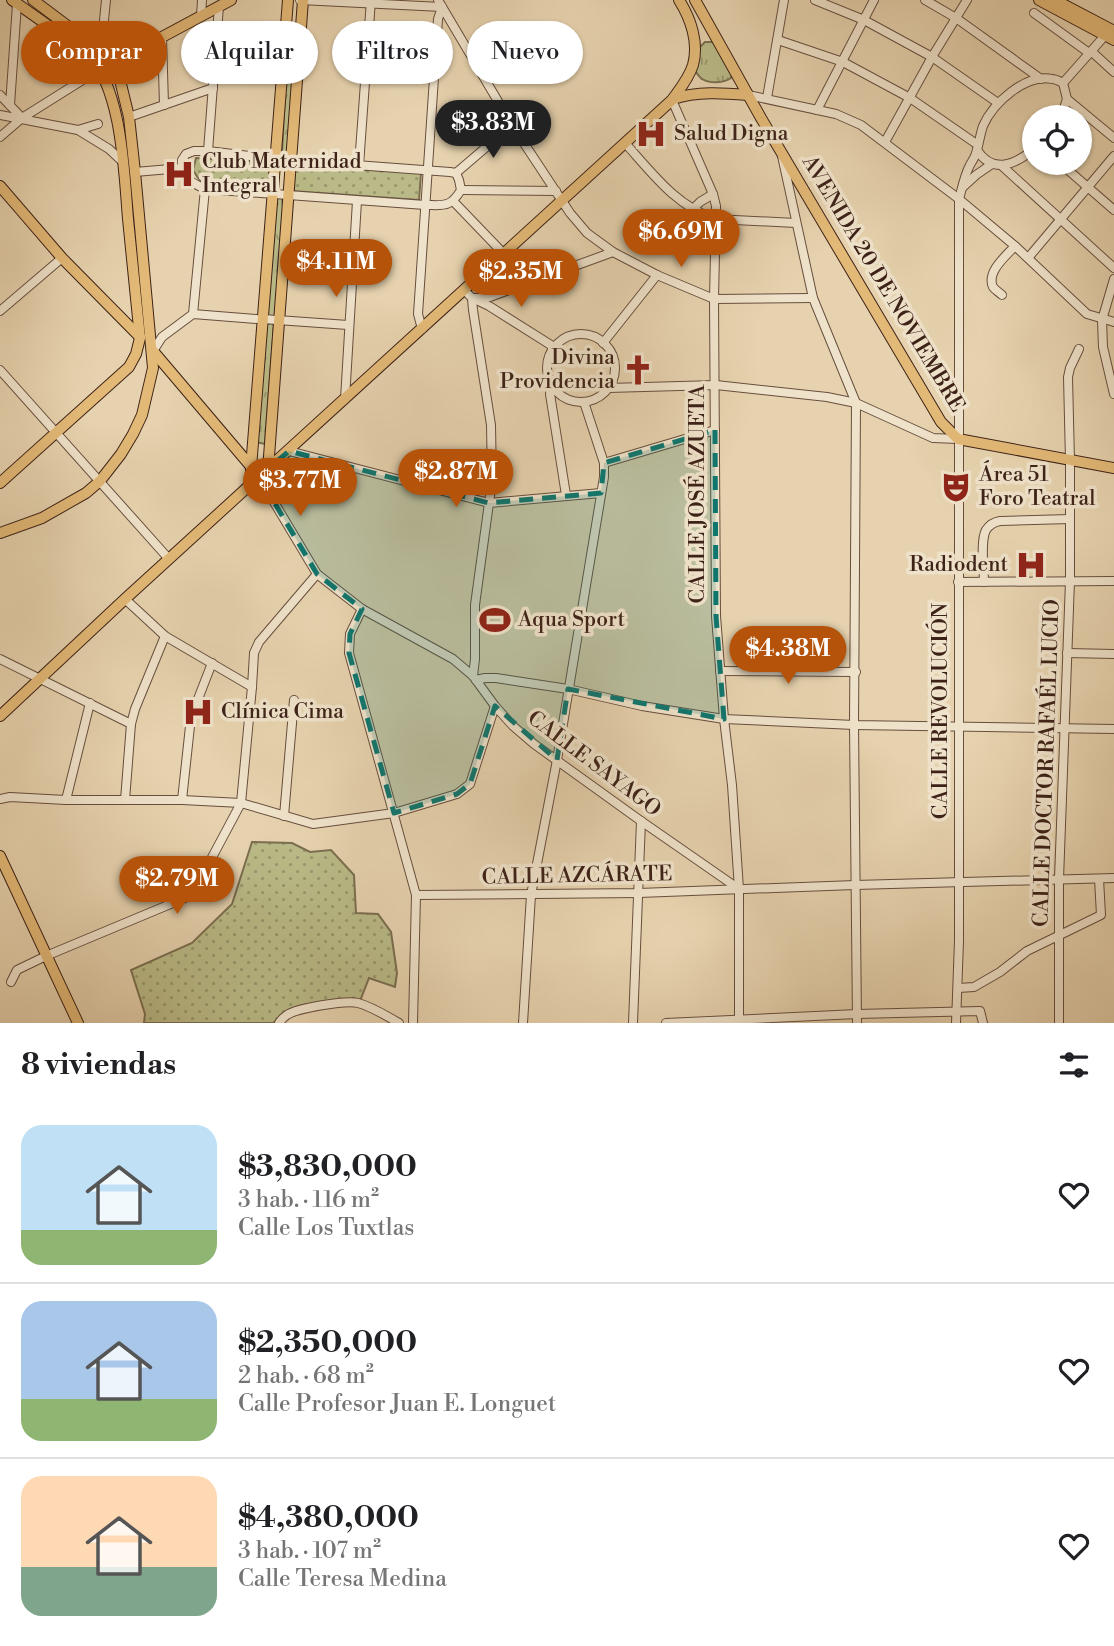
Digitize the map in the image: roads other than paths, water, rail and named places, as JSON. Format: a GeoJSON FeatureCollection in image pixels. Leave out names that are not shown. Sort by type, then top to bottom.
{"type":"FeatureCollection","features":[{"type":"Feature","properties":{"kind":"main road"},"geometry":{"type":"LineString","coordinates":[[33,0],[61,21]]}},
{"type":"Feature","properties":{"kind":"main road"},"geometry":{"type":"LineString","coordinates":[[167,34],[231,0]]}},
{"type":"Feature","properties":{"kind":"main road"},"geometry":{"type":"LineString","coordinates":[[286,21],[288,0]]}},
{"type":"Feature","properties":{"kind":"main road"},"geometry":{"type":"LineString","coordinates":[[300,21],[301,0]]}},
{"type":"Feature","properties":{"kind":"main road"},"geometry":{"type":"LineString","coordinates":[[0,716],[672,100],[693,66],[695,47],[688,16],[679,0]]}},
{"type":"Feature","properties":{"kind":"main road"},"geometry":{"type":"LineString","coordinates":[[695,0],[735,72],[733,81],[722,93]]}},
{"type":"Feature","properties":{"kind":"main road"},"geometry":{"type":"LineString","coordinates":[[1055,0],[1112,32]]}},
{"type":"Feature","properties":{"kind":"main road"},"geometry":{"type":"LineString","coordinates":[[1042,1],[1112,32]]}},
{"type":"Feature","properties":{"kind":"main road"},"geometry":{"type":"LineString","coordinates":[[14,2],[41,21]]}},
{"type":"Feature","properties":{"kind":"main road"},"geometry":{"type":"LineString","coordinates":[[695,47],[700,41],[715,37]]}},
{"type":"Feature","properties":{"kind":"main road","name":"AVENIDA 20 DE NOVIEMBRE"},"geometry":{"type":"LineString","coordinates":[[735,72],[941,422],[958,439],[1114,468]]}},
{"type":"Feature","properties":{"kind":"main road"},"geometry":{"type":"LineString","coordinates":[[689,75],[695,86],[708,93]]}},
{"type":"Feature","properties":{"kind":"main road"},"geometry":{"type":"LineString","coordinates":[[0,483],[128,367],[136,354],[140,338],[123,162],[116,118],[106,84]]}},
{"type":"Feature","properties":{"kind":"main road"},"geometry":{"type":"LineString","coordinates":[[0,533],[42,518],[86,493],[100,481],[133,434],[148,393],[153,351],[129,117],[121,84]]}},
{"type":"Feature","properties":{"kind":"main road"},"geometry":{"type":"LineString","coordinates":[[251,467],[259,319],[273,194],[281,84]]}},
{"type":"Feature","properties":{"kind":"main road"},"geometry":{"type":"LineString","coordinates":[[259,477],[269,447],[296,84]]}},
{"type":"Feature","properties":{"kind":"main road"},"geometry":{"type":"LineString","coordinates":[[672,100],[708,93],[748,95]]}},
{"type":"Feature","properties":{"kind":"main road","name":"AVENIDA 20 DE NOVIEMBRE"},"geometry":{"type":"LineString","coordinates":[[722,93],[748,105],[761,118]]}},
{"type":"Feature","properties":{"kind":"main road"},"geometry":{"type":"LineString","coordinates":[[0,186],[62,257],[153,351],[259,477]]}},
{"type":"Feature","properties":{"kind":"main road"},"geometry":{"type":"LineString","coordinates":[[253,444],[260,449],[269,447]]}},
{"type":"Feature","properties":{"kind":"main road"},"geometry":{"type":"LineString","coordinates":[[0,856],[78,1023]]}},
{"type":"Feature","properties":{"kind":"street"},"geometry":{"type":"LineString","coordinates":[[104,21],[106,0]]}},
{"type":"Feature","properties":{"kind":"street"},"geometry":{"type":"LineString","coordinates":[[201,16],[202,0]]}},
{"type":"Feature","properties":{"kind":"street"},"geometry":{"type":"LineString","coordinates":[[301,0],[440,4]]}},
{"type":"Feature","properties":{"kind":"street"},"geometry":{"type":"LineString","coordinates":[[766,98],[785,0]]}},
{"type":"Feature","properties":{"kind":"street"},"geometry":{"type":"LineString","coordinates":[[816,0],[864,20],[932,57],[998,103]]}},
{"type":"Feature","properties":{"kind":"street"},"geometry":{"type":"LineString","coordinates":[[817,110],[874,0]]}},
{"type":"Feature","properties":{"kind":"street"},"geometry":{"type":"LineString","coordinates":[[925,0],[956,18],[1041,79],[1052,78],[1063,83],[1068,99],[1066,105]]}},
{"type":"Feature","properties":{"kind":"street"},"geometry":{"type":"LineString","coordinates":[[885,142],[967,0]]}},
{"type":"Feature","properties":{"kind":"street"},"geometry":{"type":"LineString","coordinates":[[10,105],[14,2]]}},
{"type":"Feature","properties":{"kind":"street"},"geometry":{"type":"LineString","coordinates":[[359,165],[371,2]]}},
{"type":"Feature","properties":{"kind":"street"},"geometry":{"type":"LineString","coordinates":[[440,4],[512,125],[562,201],[587,233],[613,252],[657,275],[714,299],[813,298]]}},
{"type":"Feature","properties":{"kind":"street"},"geometry":{"type":"LineString","coordinates":[[422,329],[418,314],[440,4]]}},
{"type":"Feature","properties":{"kind":"street"},"geometry":{"type":"LineString","coordinates":[[208,151],[219,6]]}},
{"type":"Feature","properties":{"kind":"street"},"geometry":{"type":"LineString","coordinates":[[1034,13],[1114,72]]}},
{"type":"Feature","properties":{"kind":"street"},"geometry":{"type":"LineString","coordinates":[[1063,83],[1112,32]]}},
{"type":"Feature","properties":{"kind":"street"},"geometry":{"type":"LineString","coordinates":[[778,40],[843,62],[910,98],[978,147],[983,159],[996,164],[1114,268]]}},
{"type":"Feature","properties":{"kind":"street","name":"CALLE REVOLUCIÓN"},"geometry":{"type":"LineString","coordinates":[[956,1023],[959,199],[990,114],[1012,91],[1041,79]]}},
{"type":"Feature","properties":{"kind":"street"},"geometry":{"type":"LineString","coordinates":[[0,137],[22,118],[76,84]]}},
{"type":"Feature","properties":{"kind":"street"},"geometry":{"type":"LineString","coordinates":[[163,84],[164,105]]}},
{"type":"Feature","properties":{"kind":"street"},"geometry":{"type":"LineString","coordinates":[[129,117],[213,88]]}},
{"type":"Feature","properties":{"kind":"street"},"geometry":{"type":"LineString","coordinates":[[0,95],[22,118]]}},
{"type":"Feature","properties":{"kind":"street"},"geometry":{"type":"LineString","coordinates":[[748,95],[849,118],[861,125],[959,199],[1015,246],[1087,314],[1114,322]]}},
{"type":"Feature","properties":{"kind":"street"},"geometry":{"type":"LineString","coordinates":[[1068,99],[1114,138]]}},
{"type":"Feature","properties":{"kind":"street","name":"CALLE JOSÉ AZUETA"},"geometry":{"type":"LineString","coordinates":[[672,100],[716,206],[716,616],[739,889],[739,1021]]}},
{"type":"Feature","properties":{"kind":"street"},"geometry":{"type":"LineString","coordinates":[[0,114],[78,130],[109,149],[123,162]]}},
{"type":"Feature","properties":{"kind":"street"},"geometry":{"type":"LineString","coordinates":[[78,130],[99,124]]}},
{"type":"Feature","properties":{"kind":"street"},"geometry":{"type":"LineString","coordinates":[[456,173],[461,190],[454,202],[449,205],[425,205],[205,190],[186,179],[182,160],[194,151],[208,151],[456,173],[512,125]]}},
{"type":"Feature","properties":{"kind":"street"},"geometry":{"type":"LineString","coordinates":[[625,143],[667,191],[679,201],[715,219],[796,223]]}},
{"type":"Feature","properties":{"kind":"street"},"geometry":{"type":"LineString","coordinates":[[780,150],[813,298],[856,403],[854,725],[857,1018]]}},
{"type":"Feature","properties":{"kind":"street"},"geometry":{"type":"LineString","coordinates":[[1028,258],[1114,156]]}},
{"type":"Feature","properties":{"kind":"street"},"geometry":{"type":"LineString","coordinates":[[962,188],[976,174],[996,164],[1009,164],[1022,157]]}},
{"type":"Feature","properties":{"kind":"street"},"geometry":{"type":"LineString","coordinates":[[135,172],[182,168]]}},
{"type":"Feature","properties":{"kind":"street"},"geometry":{"type":"LineString","coordinates":[[1075,175],[1114,210]]}},
{"type":"Feature","properties":{"kind":"street"},"geometry":{"type":"LineString","coordinates":[[193,314],[205,190]]}},
{"type":"Feature","properties":{"kind":"street"},"geometry":{"type":"LineString","coordinates":[[461,190],[556,191]]}},
{"type":"Feature","properties":{"kind":"street"},"geometry":{"type":"LineString","coordinates":[[694,209],[713,194]]}},
{"type":"Feature","properties":{"kind":"street"},"geometry":{"type":"LineString","coordinates":[[345,399],[357,201]]}},
{"type":"Feature","properties":{"kind":"street"},"geometry":{"type":"LineString","coordinates":[[454,202],[504,254]]}},
{"type":"Feature","properties":{"kind":"street"},"geometry":{"type":"LineString","coordinates":[[1002,295],[993,287],[992,278],[994,271],[1015,246]]}},
{"type":"Feature","properties":{"kind":"street"},"geometry":{"type":"LineString","coordinates":[[472,298],[487,298],[613,252]]}},
{"type":"Feature","properties":{"kind":"street"},"geometry":{"type":"LineString","coordinates":[[0,312],[62,257]]}},
{"type":"Feature","properties":{"kind":"street"},"geometry":{"type":"LineString","coordinates":[[603,343],[657,275]]}},
{"type":"Feature","properties":{"kind":"street"},"geometry":{"type":"LineString","coordinates":[[1114,279],[1102,320],[1103,348],[1114,394]]}},
{"type":"Feature","properties":{"kind":"street"},"geometry":{"type":"LineString","coordinates":[[464,290],[472,298],[554,347]]}},
{"type":"Feature","properties":{"kind":"street"},"geometry":{"type":"LineString","coordinates":[[472,298],[491,425],[492,481],[475,605],[475,678],[496,678],[568,689],[642,706],[724,719],[958,728],[1114,729]]}},
{"type":"Feature","properties":{"kind":"street"},"geometry":{"type":"LineString","coordinates":[[153,351],[162,337],[193,314],[348,326]]}},
{"type":"Feature","properties":{"kind":"street"},"geometry":{"type":"LineString","coordinates":[[576,335],[595,338],[603,343],[611,354],[615,368],[608,388],[601,396],[584,402],[572,401],[551,386],[547,363],[559,342],[576,335]]}},
{"type":"Feature","properties":{"kind":"street","name":"CALLE DOCTOR RAFAÉL LUCIO"},"geometry":{"type":"LineString","coordinates":[[1059,1023],[1059,879],[1070,581],[1068,377],[1079,349]]}},
{"type":"Feature","properties":{"kind":"street"},"geometry":{"type":"LineString","coordinates":[[0,370],[169,559]]}},
{"type":"Feature","properties":{"kind":"street"},"geometry":{"type":"LineString","coordinates":[[608,388],[716,385],[827,397],[856,403],[933,438],[958,439]]}},
{"type":"Feature","properties":{"kind":"street"},"geometry":{"type":"LineString","coordinates":[[551,386],[566,495]]}},
{"type":"Feature","properties":{"kind":"street"},"geometry":{"type":"LineString","coordinates":[[523,1023],[531,895],[557,760],[604,477],[604,463],[584,402]]}},
{"type":"Feature","properties":{"kind":"street"},"geometry":{"type":"LineString","coordinates":[[604,463],[715,430]]}},
{"type":"Feature","properties":{"kind":"street"},"geometry":{"type":"LineString","coordinates":[[289,451],[489,503],[601,494]]}},
{"type":"Feature","properties":{"kind":"street","name":"CALLE SAYAGO"},"geometry":{"type":"LineString","coordinates":[[259,477],[317,574],[362,609],[453,659],[475,678],[495,706],[534,744],[739,889]]}},
{"type":"Feature","properties":{"kind":"street"},"geometry":{"type":"LineString","coordinates":[[984,582],[985,532],[992,523],[1070,519]]}},
{"type":"Feature","properties":{"kind":"street"},"geometry":{"type":"LineString","coordinates":[[11,982],[17,971],[47,956],[192,895],[241,803],[254,653],[259,642],[317,574]]}},
{"type":"Feature","properties":{"kind":"street"},"geometry":{"type":"LineString","coordinates":[[958,582],[1114,582]]}},
{"type":"Feature","properties":{"kind":"street"},"geometry":{"type":"LineString","coordinates":[[125,599],[165,636],[252,688]]}},
{"type":"Feature","properties":{"kind":"street"},"geometry":{"type":"LineString","coordinates":[[362,609],[350,634],[349,653],[416,895],[413,1023]]}},
{"type":"Feature","properties":{"kind":"street"},"geometry":{"type":"LineString","coordinates":[[125,800],[131,724],[165,636]]}},
{"type":"Feature","properties":{"kind":"street"},"geometry":{"type":"LineString","coordinates":[[1067,653],[1114,654]]}},
{"type":"Feature","properties":{"kind":"street"},"geometry":{"type":"LineString","coordinates":[[0,660],[131,724]]}},
{"type":"Feature","properties":{"kind":"street"},"geometry":{"type":"LineString","coordinates":[[182,800],[191,717],[212,663]]}},
{"type":"Feature","properties":{"kind":"street"},"geometry":{"type":"LineString","coordinates":[[720,671],[856,672]]}},
{"type":"Feature","properties":{"kind":"street"},"geometry":{"type":"LineString","coordinates":[[284,816],[294,700]]}},
{"type":"Feature","properties":{"kind":"street"},"geometry":{"type":"LineString","coordinates":[[66,800],[90,704]]}},
{"type":"Feature","properties":{"kind":"street"},"geometry":{"type":"LineString","coordinates":[[0,799],[10,797],[241,803],[313,824],[394,813],[457,794],[470,784],[495,706]]}},
{"type":"Feature","properties":{"kind":"street"},"geometry":{"type":"LineString","coordinates":[[633,1023],[641,821]]}},
{"type":"Feature","properties":{"kind":"street"},"geometry":{"type":"LineString","coordinates":[[739,889],[1114,878]]}},
{"type":"Feature","properties":{"kind":"street"},"geometry":{"type":"LineString","coordinates":[[958,988],[974,987],[982,983],[1027,951],[1101,915],[1099,879]]}},
{"type":"Feature","properties":{"kind":"street","name":"CALLE AZCÁRATE"},"geometry":{"type":"LineString","coordinates":[[416,895],[639,893],[739,889]]}},
{"type":"Feature","properties":{"kind":"street"},"geometry":{"type":"LineString","coordinates":[[279,1023],[299,1009],[349,1002],[365,1006],[399,1023]]}},
{"type":"Feature","properties":{"kind":"street"},"geometry":{"type":"LineString","coordinates":[[666,1023],[857,1018],[980,1011],[984,1023]]}},
{"type":"Feature","properties":{"kind":"place","name":"Salud Digna"},"geometry":{"type":"Point","coordinates":[651,134]}},
{"type":"Feature","properties":{"kind":"place","name":"Club Maternidad Integral"},"geometry":{"type":"Point","coordinates":[179,174]}},
{"type":"Feature","properties":{"kind":"place","name":"Divina Providencia"},"geometry":{"type":"Point","coordinates":[638,370]}},
{"type":"Feature","properties":{"kind":"place","name":"Área 51 Foro Teatral"},"geometry":{"type":"Point","coordinates":[956,487]}},
{"type":"Feature","properties":{"kind":"place","name":"Radiodent"},"geometry":{"type":"Point","coordinates":[1031,565]}},
{"type":"Feature","properties":{"kind":"place","name":"Aqua Sport"},"geometry":{"type":"Point","coordinates":[495,620]}},
{"type":"Feature","properties":{"kind":"place","name":"Clínica Cima"},"geometry":{"type":"Point","coordinates":[198,712]}}]}
